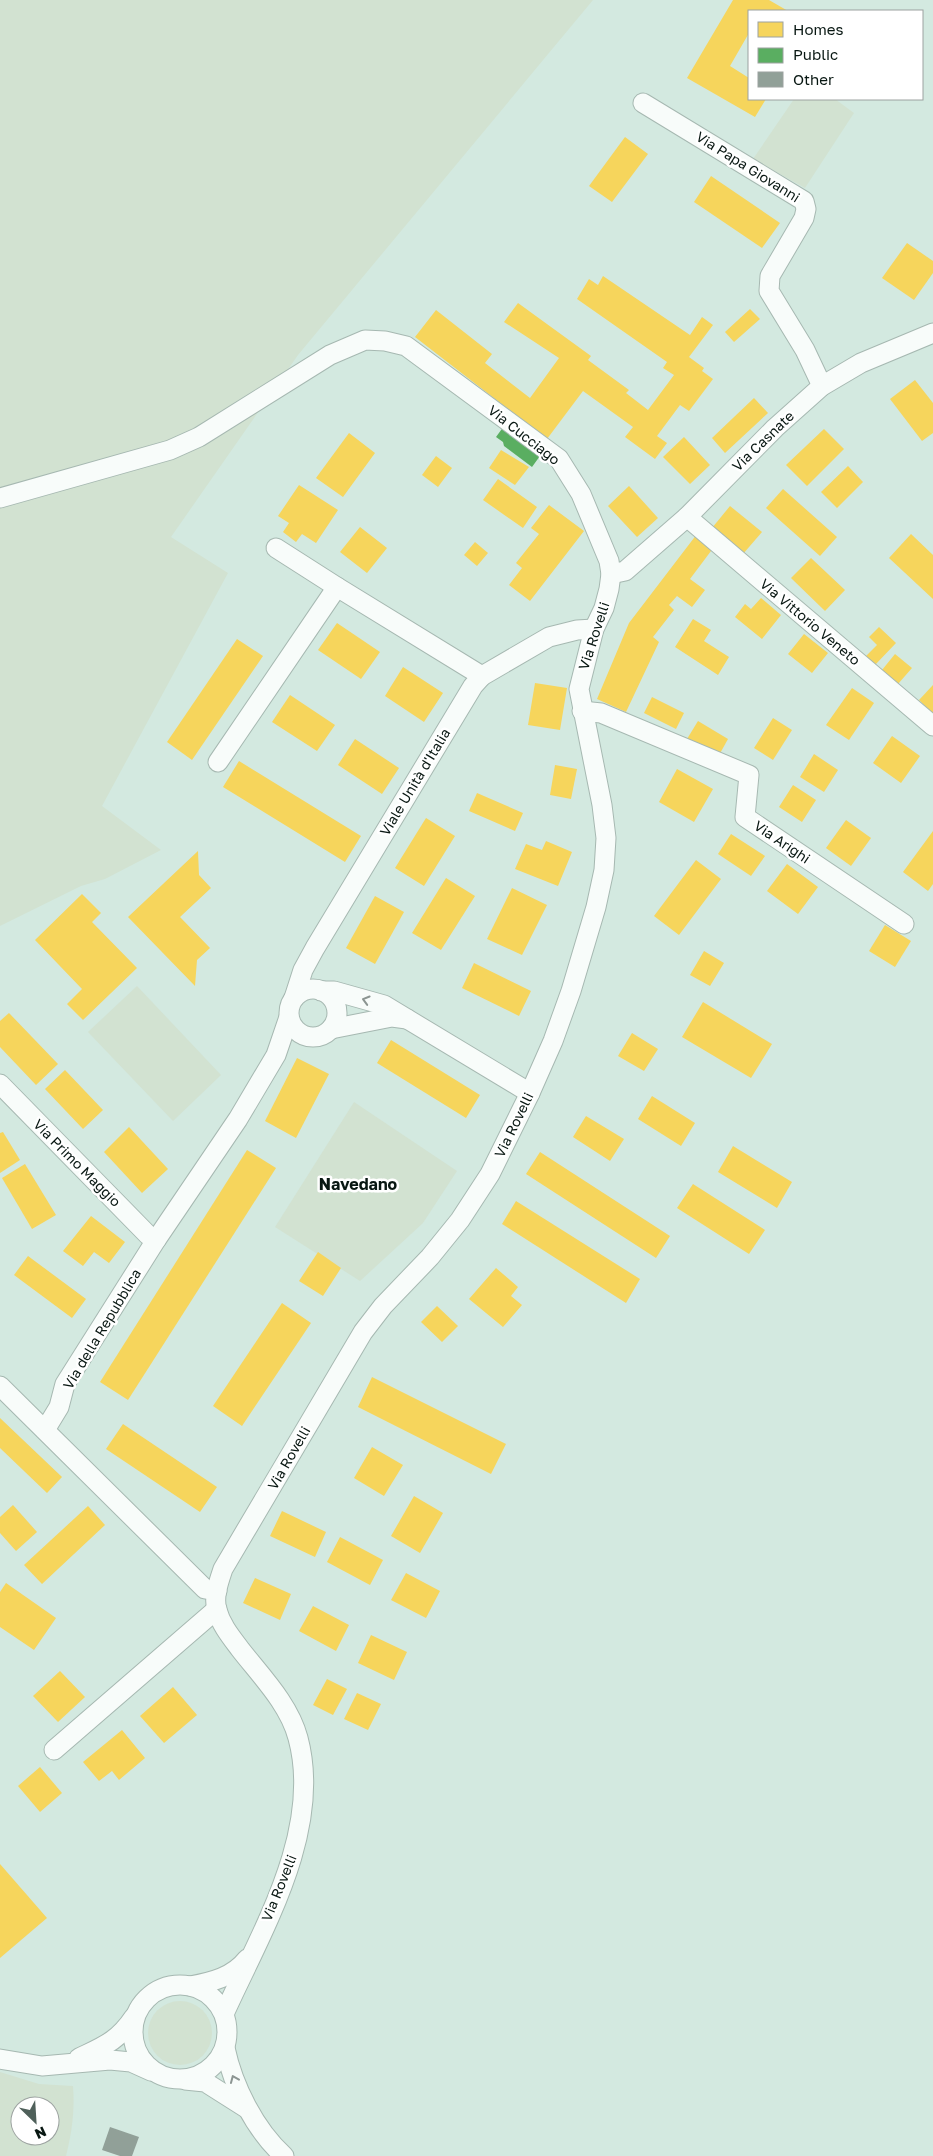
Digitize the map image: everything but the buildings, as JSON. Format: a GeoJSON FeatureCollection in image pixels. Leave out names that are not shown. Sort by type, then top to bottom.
{"type":"FeatureCollection","features":[{"type":"Feature","properties":{"kind":"street","name":"Via Papa Giovanni"},"geometry":{"type":"LineString","coordinates":[[643,103],[804,201],[806,209],[804,218],[770,276],[769,291],[805,350],[822,386]]}},
{"type":"Feature","properties":{"kind":"street","name":"Via Casnate"},"geometry":{"type":"LineString","coordinates":[[611,574],[625,571],[687,517],[776,428],[822,386],[861,363],[933,333]]}},
{"type":"Feature","properties":{"kind":"street","name":"Via Cucciago"},"geometry":{"type":"LineString","coordinates":[[0,498],[170,450],[199,437],[330,355],[365,340],[385,341],[406,346],[560,459],[581,494],[609,561],[611,574]]}},
{"type":"Feature","properties":{"kind":"street","name":"Via Vittorio Veneto"},"geometry":{"type":"LineString","coordinates":[[687,517],[933,726]]}},
{"type":"Feature","properties":{"kind":"street"},"geometry":{"type":"LineString","coordinates":[[276,548],[482,676]]}},
{"type":"Feature","properties":{"kind":"street","name":"Via Rovelli"},"geometry":{"type":"LineString","coordinates":[[224,2014],[286,1877],[298,1839],[303,1807],[303,1771],[298,1737],[284,1706],[226,1630],[217,1600],[223,1569],[362,1332],[460,1220],[490,1174],[553,1041],[571,991],[596,907],[604,870],[606,838],[602,805],[579,689],[594,629],[604,608],[611,574]]}},
{"type":"Feature","properties":{"kind":"street"},"geometry":{"type":"LineString","coordinates":[[218,762],[337,587]]}},
{"type":"Feature","properties":{"kind":"street","name":"Viale Unità d'Italia"},"geometry":{"type":"LineString","coordinates":[[294,998],[303,970],[315,948],[472,686],[482,676],[549,636],[577,630],[594,629]]}},
{"type":"Feature","properties":{"kind":"street","name":"Via Arighi"},"geometry":{"type":"LineString","coordinates":[[582,711],[601,713],[748,775],[745,818],[904,924]]}},
{"type":"Feature","properties":{"kind":"street"},"geometry":{"type":"LineString","coordinates":[[276,1055],[294,998],[302,992],[312,989],[334,991],[384,1005],[530,1093]]}},
{"type":"Feature","properties":{"kind":"street"},"geometry":{"type":"LineString","coordinates":[[276,1055],[287,1044],[307,1037],[325,1034],[331,1029],[336,1022],[338,1012],[330,996],[322,991]]}},
{"type":"Feature","properties":{"kind":"street"},"geometry":{"type":"LineString","coordinates":[[289,1017],[299,1033],[307,1037]]}},
{"type":"Feature","properties":{"kind":"street"},"geometry":{"type":"LineString","coordinates":[[331,1029],[392,1017],[408,1019]]}},
{"type":"Feature","properties":{"kind":"street","name":"Via della Repubblica"},"geometry":{"type":"LineString","coordinates":[[45,1430],[59,1407],[64,1384],[156,1240],[238,1119],[276,1055]]}},
{"type":"Feature","properties":{"kind":"street","name":"Via Primo Maggio"},"geometry":{"type":"LineString","coordinates":[[0,1084],[148,1235],[156,1240]]}},
{"type":"Feature","properties":{"kind":"street"},"geometry":{"type":"LineString","coordinates":[[0,1386],[217,1600],[54,1750]]}},
{"type":"Feature","properties":{"kind":"street","name":"Via Rovelli"},"geometry":{"type":"LineString","coordinates":[[190,1986],[211,1982],[232,1973],[242,1965],[252,1952]]}},
{"type":"Feature","properties":{"kind":"street"},"geometry":{"type":"LineString","coordinates":[[67,2064],[112,2043],[124,2032],[148,1997],[157,1990],[179,1984],[199,1988],[214,1999],[224,2014],[227,2031],[225,2048],[228,2066],[246,2108],[284,2156]]}},
{"type":"Feature","properties":{"kind":"street"},"geometry":{"type":"LineString","coordinates":[[135,2015],[132,2037],[135,2048],[140,2058],[156,2074]]}},
{"type":"Feature","properties":{"kind":"street"},"geometry":{"type":"LineString","coordinates":[[184,2080],[204,2073],[220,2058],[225,2048]]}},
{"type":"Feature","properties":{"kind":"street"},"geometry":{"type":"LineString","coordinates":[[0,2059],[42,2066],[110,2060],[131,2062],[165,2077],[205,2082],[246,2108]]}},
{"type":"Feature","properties":{"kind":"green space"},"geometry":{"type":"Polygon","coordinates":[[[0,0],[593,0],[298,355],[171,537],[228,573],[102,806],[161,850],[105,879],[81,886],[0,926],[0,0]]]}},
{"type":"Feature","properties":{"kind":"green space"},"geometry":{"type":"Polygon","coordinates":[[[793,100],[836,100],[854,113],[805,188],[753,159],[793,100]]]}},
{"type":"Feature","properties":{"kind":"green space"},"geometry":{"type":"Polygon","coordinates":[[[137,986],[221,1075],[173,1121],[88,1032],[137,986]]]}},
{"type":"Feature","properties":{"kind":"green space"},"geometry":{"type":"Polygon","coordinates":[[[354,1102],[457,1171],[423,1223],[360,1281],[275,1227],[354,1102]]]}},
{"type":"Feature","properties":{"kind":"green space"},"geometry":{"type":"Polygon","coordinates":[[[180,2001],[198,2007],[206,2015],[212,2033],[206,2051],[198,2059],[180,2065],[162,2059],[154,2051],[148,2033],[154,2015],[162,2007],[180,2001]]]}},
{"type":"Feature","properties":{"kind":"green space"},"geometry":{"type":"Polygon","coordinates":[[[0,2072],[39,2084],[73,2086],[73,2121],[66,2156],[0,2156],[0,2072]]]}},
{"type":"Feature","properties":{"kind":"district","name":"Navedano"},"geometry":{"type":"Point","coordinates":[358,1184]}}]}
